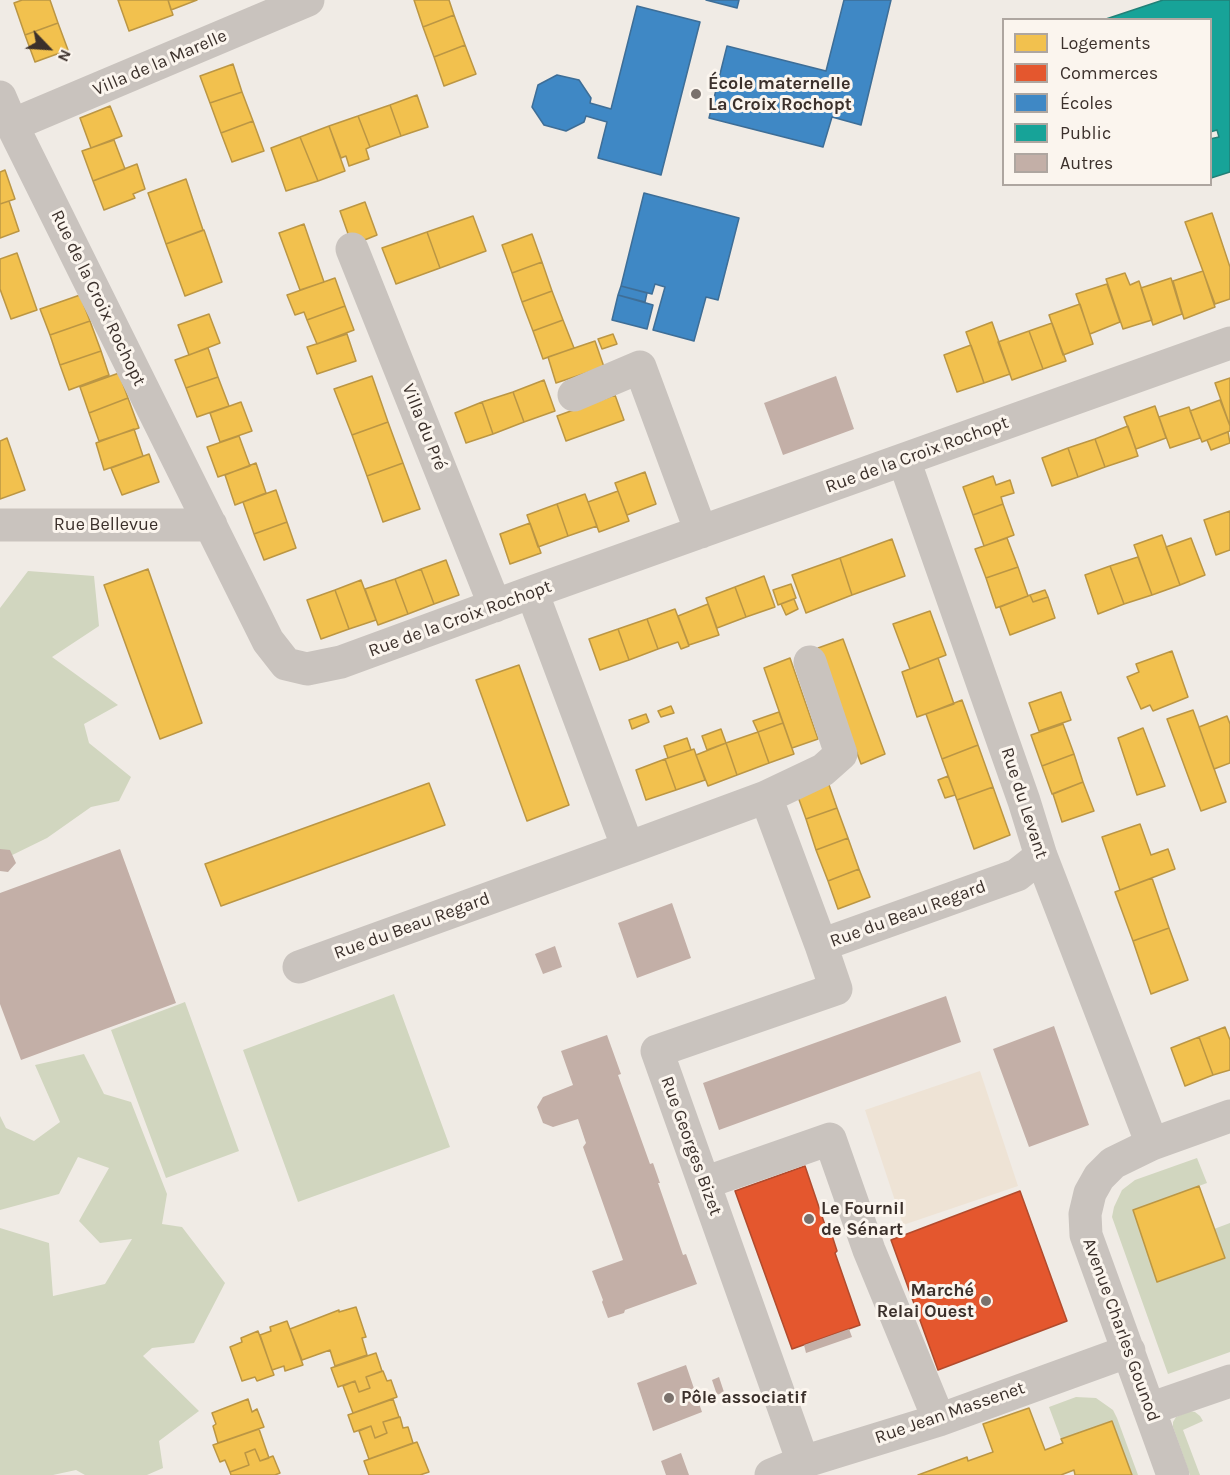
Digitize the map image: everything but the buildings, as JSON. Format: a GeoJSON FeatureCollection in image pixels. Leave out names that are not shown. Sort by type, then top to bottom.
{"type":"FeatureCollection","features":[{"type":"Feature","properties":{"kind":"street","name":"Villa de la Marelle"},"geometry":{"type":"LineString","coordinates":[[6,111],[308,0]]}},
{"type":"Feature","properties":{"kind":"street","name":"Rue de la Croix Rochopt"},"geometry":{"type":"LineString","coordinates":[[6,111],[268,641],[286,664],[307,669],[341,662],[1230,344]]}},
{"type":"Feature","properties":{"kind":"street","name":"Villa du Pré"},"geometry":{"type":"LineString","coordinates":[[352,249],[495,606]]}},
{"type":"Feature","properties":{"kind":"street"},"geometry":{"type":"LineString","coordinates":[[574,395],[640,367],[701,532]]}},
{"type":"Feature","properties":{"kind":"street","name":"Rue du Levant"},"geometry":{"type":"LineString","coordinates":[[904,460],[1024,801],[1041,856],[1152,1144]]}},
{"type":"Feature","properties":{"kind":"street","name":"Rue Bellevue"},"geometry":{"type":"LineString","coordinates":[[0,525],[211,525]]}},
{"type":"Feature","properties":{"kind":"street"},"geometry":{"type":"LineString","coordinates":[[532,592],[628,848]]}},
{"type":"Feature","properties":{"kind":"street"},"geometry":{"type":"LineString","coordinates":[[766,796],[823,770],[842,754],[810,663]]}},
{"type":"Feature","properties":{"kind":"street","name":"Rue du Beau Regard"},"geometry":{"type":"LineString","coordinates":[[299,967],[766,796],[820,945],[968,904],[1017,875],[1041,856]]}},
{"type":"Feature","properties":{"kind":"street","name":"Rue Georges Bizet"},"geometry":{"type":"LineString","coordinates":[[803,1462],[657,1051],[836,989],[820,945]]}},
{"type":"Feature","properties":{"kind":"street","name":"Avenue Charles Gounod"},"geometry":{"type":"LineString","coordinates":[[1173,1475],[1086,1235],[1085,1214],[1090,1193],[1099,1177],[1113,1163],[1152,1144],[1230,1116]]}},
{"type":"Feature","properties":{"kind":"street"},"geometry":{"type":"LineString","coordinates":[[704,1183],[830,1139],[869,1250],[939,1420]]}},
{"type":"Feature","properties":{"kind":"street","name":"Rue Jean Massenet"},"geometry":{"type":"LineString","coordinates":[[771,1475],[803,1462],[939,1420],[1128,1351]]}},
{"type":"Feature","properties":{"kind":"street"},"geometry":{"type":"LineString","coordinates":[[1149,1409],[1230,1381]]}},
{"type":"Feature","properties":{"kind":"green space"},"geometry":{"type":"Polygon","coordinates":[[[28,571],[94,576],[99,626],[52,657],[118,705],[84,724],[89,743],[131,777],[119,801],[91,807],[47,838],[0,861],[0,608],[28,571]]]}},
{"type":"Feature","properties":{"kind":"green space"},"geometry":{"type":"Polygon","coordinates":[[[394,994],[450,1147],[298,1202],[243,1050],[394,994]]]}},
{"type":"Feature","properties":{"kind":"green space"},"geometry":{"type":"Polygon","coordinates":[[[185,1002],[239,1151],[166,1178],[111,1030],[185,1002]]]}},
{"type":"Feature","properties":{"kind":"green space"},"geometry":{"type":"Polygon","coordinates":[[[84,1054],[104,1094],[131,1102],[167,1194],[162,1224],[182,1227],[225,1283],[194,1343],[152,1348],[143,1356],[199,1411],[159,1441],[163,1468],[147,1475],[85,1475],[76,1470],[53,1475],[0,1475],[0,1228],[49,1243],[53,1296],[105,1284],[132,1239],[100,1243],[79,1221],[109,1168],[78,1157],[59,1194],[0,1210],[0,1116],[6,1128],[34,1141],[60,1122],[35,1065],[84,1054]]]}},
{"type":"Feature","properties":{"kind":"green space"},"geometry":{"type":"Polygon","coordinates":[[[1197,1158],[1207,1183],[1133,1210],[1158,1282],[1224,1258],[1214,1229],[1230,1223],[1230,1352],[1168,1374],[1112,1217],[1122,1190],[1135,1180],[1197,1158]]]}},
{"type":"Feature","properties":{"kind":"green space"},"geometry":{"type":"Polygon","coordinates":[[[1076,1397],[1096,1398],[1113,1410],[1138,1475],[1132,1475],[1112,1421],[1061,1439],[1049,1407],[1076,1397]]]}},
{"type":"Feature","properties":{"kind":"green space"},"geometry":{"type":"Polygon","coordinates":[[[1190,1411],[1195,1412],[1203,1421],[1183,1430],[1200,1475],[1190,1475],[1173,1427],[1176,1417],[1190,1411]]]}},
{"type":"Feature","properties":{"kind":"shaded area"},"geometry":{"type":"Polygon","coordinates":[[[980,1071],[1018,1186],[903,1225],[865,1110],[980,1071]]]}},
{"type":"Feature","properties":{"kind":"place","name":"École maternelle La Croix Rochopt"},"geometry":{"type":"Point","coordinates":[696,94]}},
{"type":"Feature","properties":{"kind":"place","name":"Le Fournil de Sénart"},"geometry":{"type":"Point","coordinates":[809,1219]}},
{"type":"Feature","properties":{"kind":"place","name":"Marché Relai Ouest"},"geometry":{"type":"Point","coordinates":[986,1301]}},
{"type":"Feature","properties":{"kind":"place","name":"Pôle associatif"},"geometry":{"type":"Point","coordinates":[669,1398]}}]}
